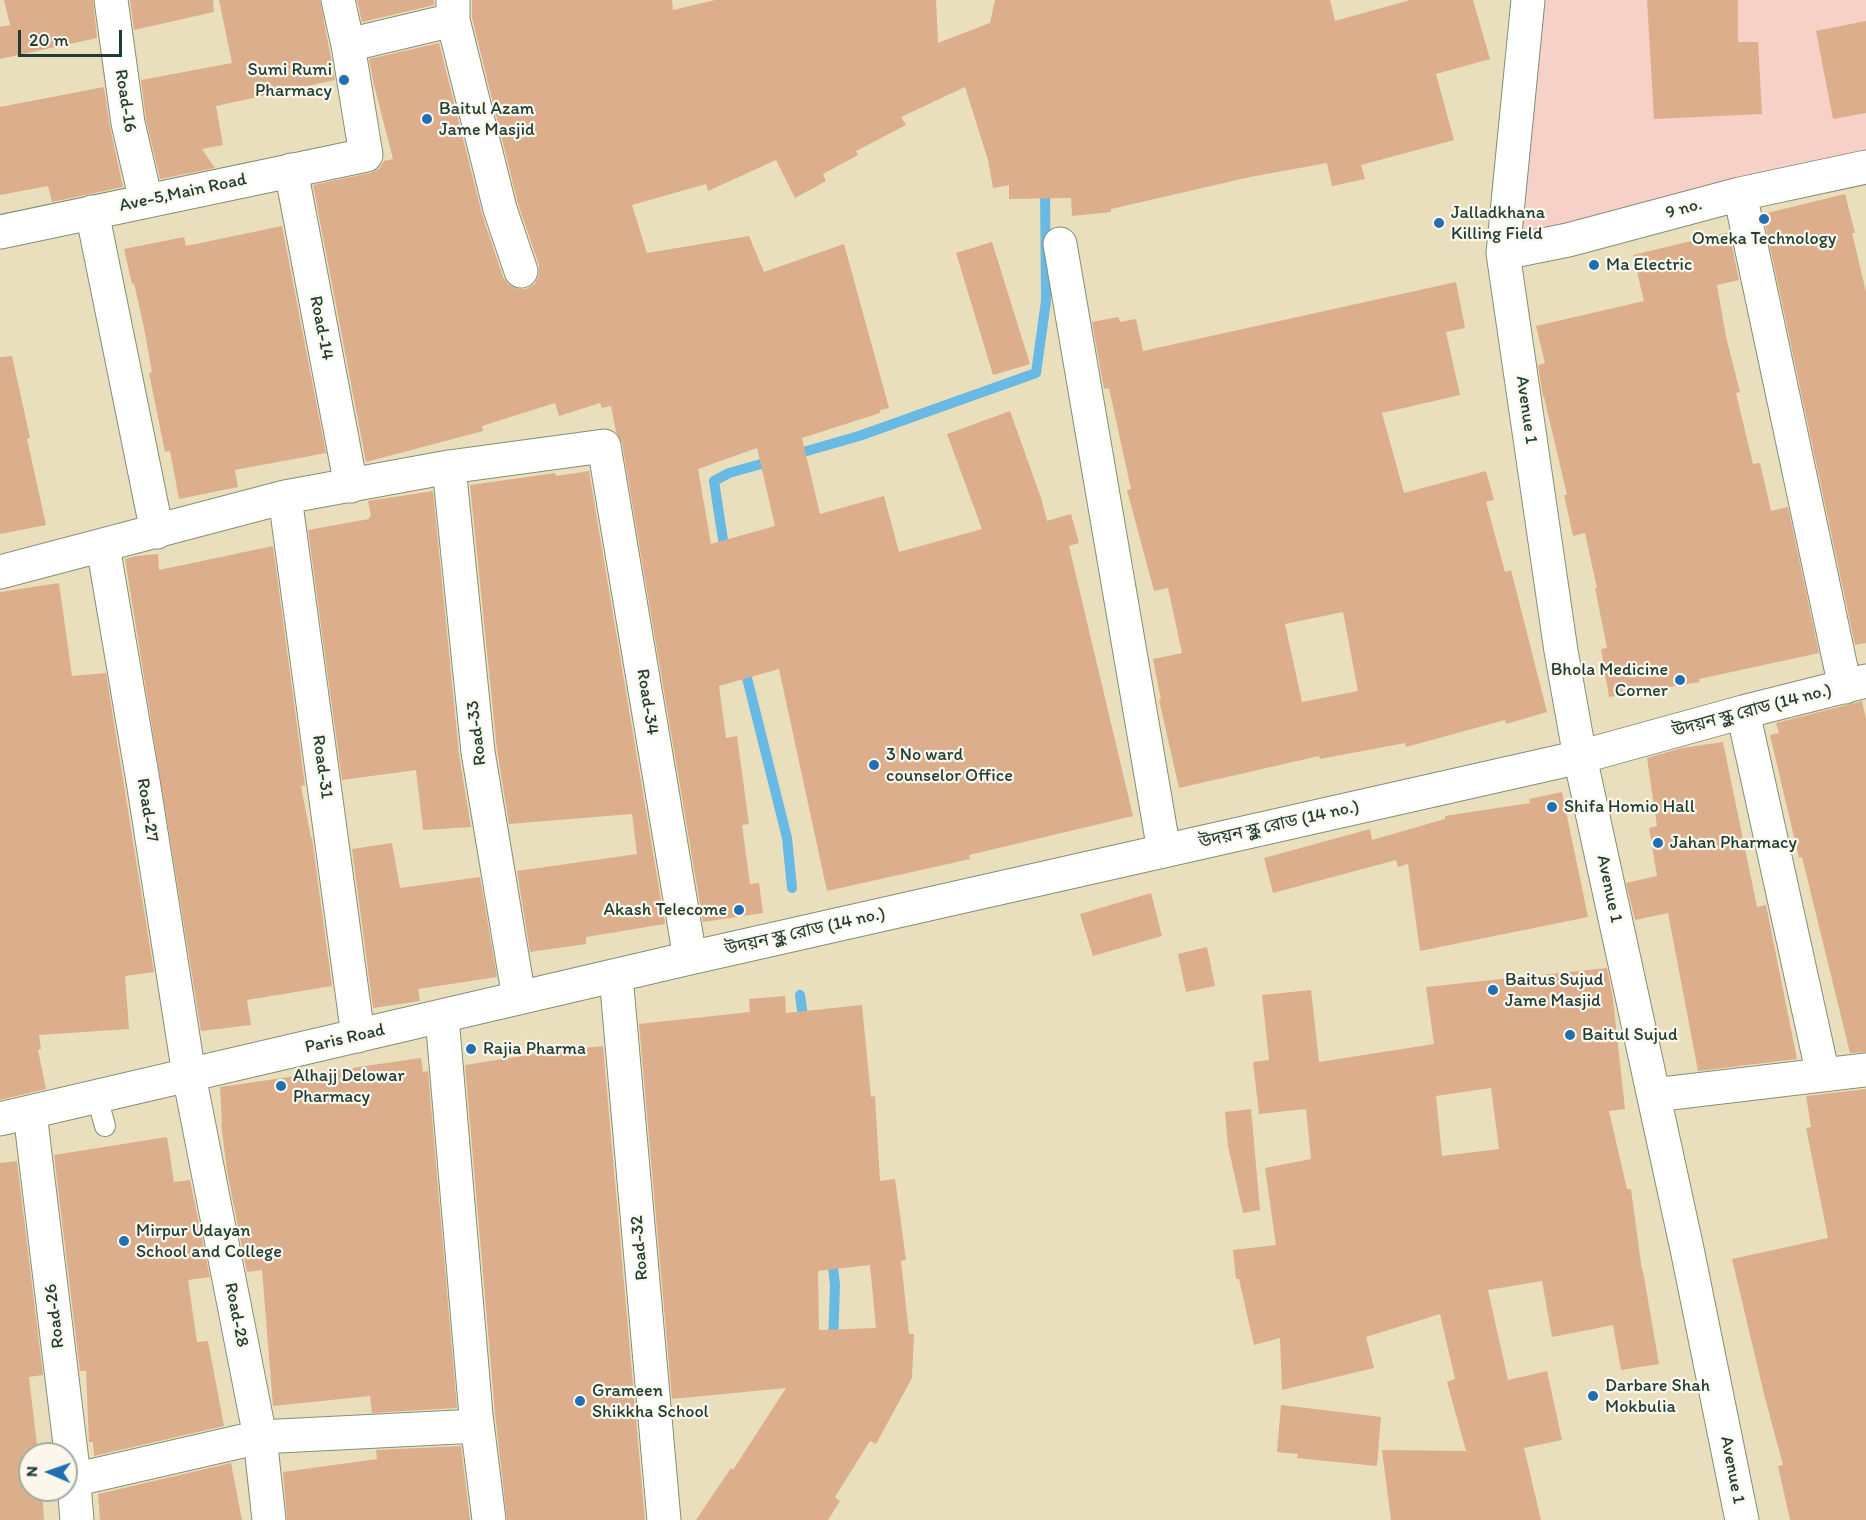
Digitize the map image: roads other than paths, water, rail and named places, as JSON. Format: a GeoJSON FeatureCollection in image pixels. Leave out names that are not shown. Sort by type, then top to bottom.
{"type":"FeatureCollection","features":[{"type":"Feature","properties":{"kind":"street","name":"Road-16"},"geometry":{"type":"LineString","coordinates":[[111,0],[128,123],[146,201]]}},
{"type":"Feature","properties":{"kind":"street"},"geometry":{"type":"LineString","coordinates":[[338,0],[348,45],[453,10],[500,209],[521,271]]}},
{"type":"Feature","properties":{"kind":"street","name":"Avenue 1"},"geometry":{"type":"LineString","coordinates":[[1528,0],[1503,253],[1561,651],[1580,757],[1687,1249],[1742,1520]]}},
{"type":"Feature","properties":{"kind":"street","name":"Ave-5,Main Road"},"geometry":{"type":"LineString","coordinates":[[0,232],[366,155],[348,45]]}},
{"type":"Feature","properties":{"kind":"street","name":"9 no."},"geometry":{"type":"LineString","coordinates":[[1503,253],[1568,240],[1740,194],[1866,167]]}},
{"type":"Feature","properties":{"kind":"street","name":"Road-14"},"geometry":{"type":"LineString","coordinates":[[291,170],[351,486]]}},
{"type":"Feature","properties":{"kind":"street"},"geometry":{"type":"LineString","coordinates":[[1740,194],[1855,684]]}},
{"type":"Feature","properties":{"kind":"street"},"geometry":{"type":"LineString","coordinates":[[92,212],[157,532]]}},
{"type":"Feature","properties":{"kind":"street"},"geometry":{"type":"LineString","coordinates":[[1060,244],[1164,851]]}},
{"type":"Feature","properties":{"kind":"street","name":"Road-34"},"geometry":{"type":"LineString","coordinates":[[449,467],[604,446],[690,958]]}},
{"type":"Feature","properties":{"kind":"street"},"geometry":{"type":"LineString","coordinates":[[0,572],[285,497],[449,467]]}},
{"type":"Feature","properties":{"kind":"street","name":"Road-33"},"geometry":{"type":"LineString","coordinates":[[449,467],[478,752],[519,998]]}},
{"type":"Feature","properties":{"kind":"street","name":"Road-31"},"geometry":{"type":"LineString","coordinates":[[285,497],[358,1036]]}},
{"type":"Feature","properties":{"kind":"street","name":"Road-27"},"geometry":{"type":"LineString","coordinates":[[103,546],[145,793],[189,1075]]}},
{"type":"Feature","properties":{"kind":"street","name":"উদয়ন স্কুল রোড (14 no.)"},"geometry":{"type":"LineString","coordinates":[[690,958],[1580,757],[1855,684]]}},
{"type":"Feature","properties":{"kind":"street"},"geometry":{"type":"LineString","coordinates":[[1743,712],[1823,1075]]}},
{"type":"Feature","properties":{"kind":"street","name":"Paris Road"},"geometry":{"type":"LineString","coordinates":[[15,1116],[101,1112],[189,1075],[690,958]]}},
{"type":"Feature","properties":{"kind":"street","name":"Road-32"},"geometry":{"type":"LineString","coordinates":[[616,976],[664,1520]]}},
{"type":"Feature","properties":{"kind":"street"},"geometry":{"type":"LineString","coordinates":[[442,1017],[477,1426],[489,1520]]}},
{"type":"Feature","properties":{"kind":"street"},"geometry":{"type":"LineString","coordinates":[[1654,1095],[1866,1070]]}},
{"type":"Feature","properties":{"kind":"street","name":"Road-28"},"geometry":{"type":"LineString","coordinates":[[189,1075],[260,1437],[269,1520]]}},
{"type":"Feature","properties":{"kind":"street","name":"Road-26"},"geometry":{"type":"LineString","coordinates":[[15,1116],[67,1442]]}},
{"type":"Feature","properties":{"kind":"street"},"geometry":{"type":"LineString","coordinates":[[78,1479],[260,1437],[477,1426]]}},
{"type":"Feature","properties":{"kind":"street","name":"Road-26"},"geometry":{"type":"LineString","coordinates":[[75,1502],[77,1520]]}},
{"type":"Feature","properties":{"kind":"waterway"},"geometry":{"type":"LineString","coordinates":[[793,455],[859,436],[1036,373],[1046,301],[1045,187]]}},
{"type":"Feature","properties":{"kind":"waterway"},"geometry":{"type":"LineString","coordinates":[[725,553],[714,481],[729,473],[772,461]]}},
{"type":"Feature","properties":{"kind":"waterway"},"geometry":{"type":"LineString","coordinates":[[744,666],[787,838],[792,888]]}},
{"type":"Feature","properties":{"kind":"waterway"},"geometry":{"type":"LineString","coordinates":[[800,995],[804,1024]]}},
{"type":"Feature","properties":{"kind":"waterway"},"geometry":{"type":"LineString","coordinates":[[832,1257],[835,1285],[833,1343]]}},
{"type":"Feature","properties":{"kind":"place","name":"Sumi Rumi Pharmacy"},"geometry":{"type":"Point","coordinates":[344,80]}},
{"type":"Feature","properties":{"kind":"place","name":"Baitul Azam Jame Masjid"},"geometry":{"type":"Point","coordinates":[427,119]}},
{"type":"Feature","properties":{"kind":"place","name":"Omeka Technology"},"geometry":{"type":"Point","coordinates":[1764,219]}},
{"type":"Feature","properties":{"kind":"place","name":"Jalladkhana Killing Field"},"geometry":{"type":"Point","coordinates":[1439,223]}},
{"type":"Feature","properties":{"kind":"place","name":"Ma Electric"},"geometry":{"type":"Point","coordinates":[1594,265]}},
{"type":"Feature","properties":{"kind":"place","name":"Bhola Medicine Corner"},"geometry":{"type":"Point","coordinates":[1680,680]}},
{"type":"Feature","properties":{"kind":"place","name":"3 No ward counselor Office"},"geometry":{"type":"Point","coordinates":[874,765]}},
{"type":"Feature","properties":{"kind":"place","name":"Shifa Homio Hall"},"geometry":{"type":"Point","coordinates":[1552,807]}},
{"type":"Feature","properties":{"kind":"place","name":"Jahan Pharmacy"},"geometry":{"type":"Point","coordinates":[1658,843]}},
{"type":"Feature","properties":{"kind":"place","name":"Akash Telecome"},"geometry":{"type":"Point","coordinates":[739,910]}},
{"type":"Feature","properties":{"kind":"place","name":"Baitus Sujud Jame Masjid"},"geometry":{"type":"Point","coordinates":[1493,990]}},
{"type":"Feature","properties":{"kind":"place","name":"Baitul Sujud"},"geometry":{"type":"Point","coordinates":[1570,1035]}},
{"type":"Feature","properties":{"kind":"place","name":"Rajia Pharma"},"geometry":{"type":"Point","coordinates":[471,1049]}},
{"type":"Feature","properties":{"kind":"place","name":"Alhajj Delowar Pharmacy"},"geometry":{"type":"Point","coordinates":[281,1086]}},
{"type":"Feature","properties":{"kind":"place","name":"Mirpur Udayan School and College"},"geometry":{"type":"Point","coordinates":[124,1241]}},
{"type":"Feature","properties":{"kind":"place","name":"Darbare Shah Mokbulia"},"geometry":{"type":"Point","coordinates":[1593,1396]}},
{"type":"Feature","properties":{"kind":"place","name":"Grameen Shikkha School"},"geometry":{"type":"Point","coordinates":[580,1401]}}]}
